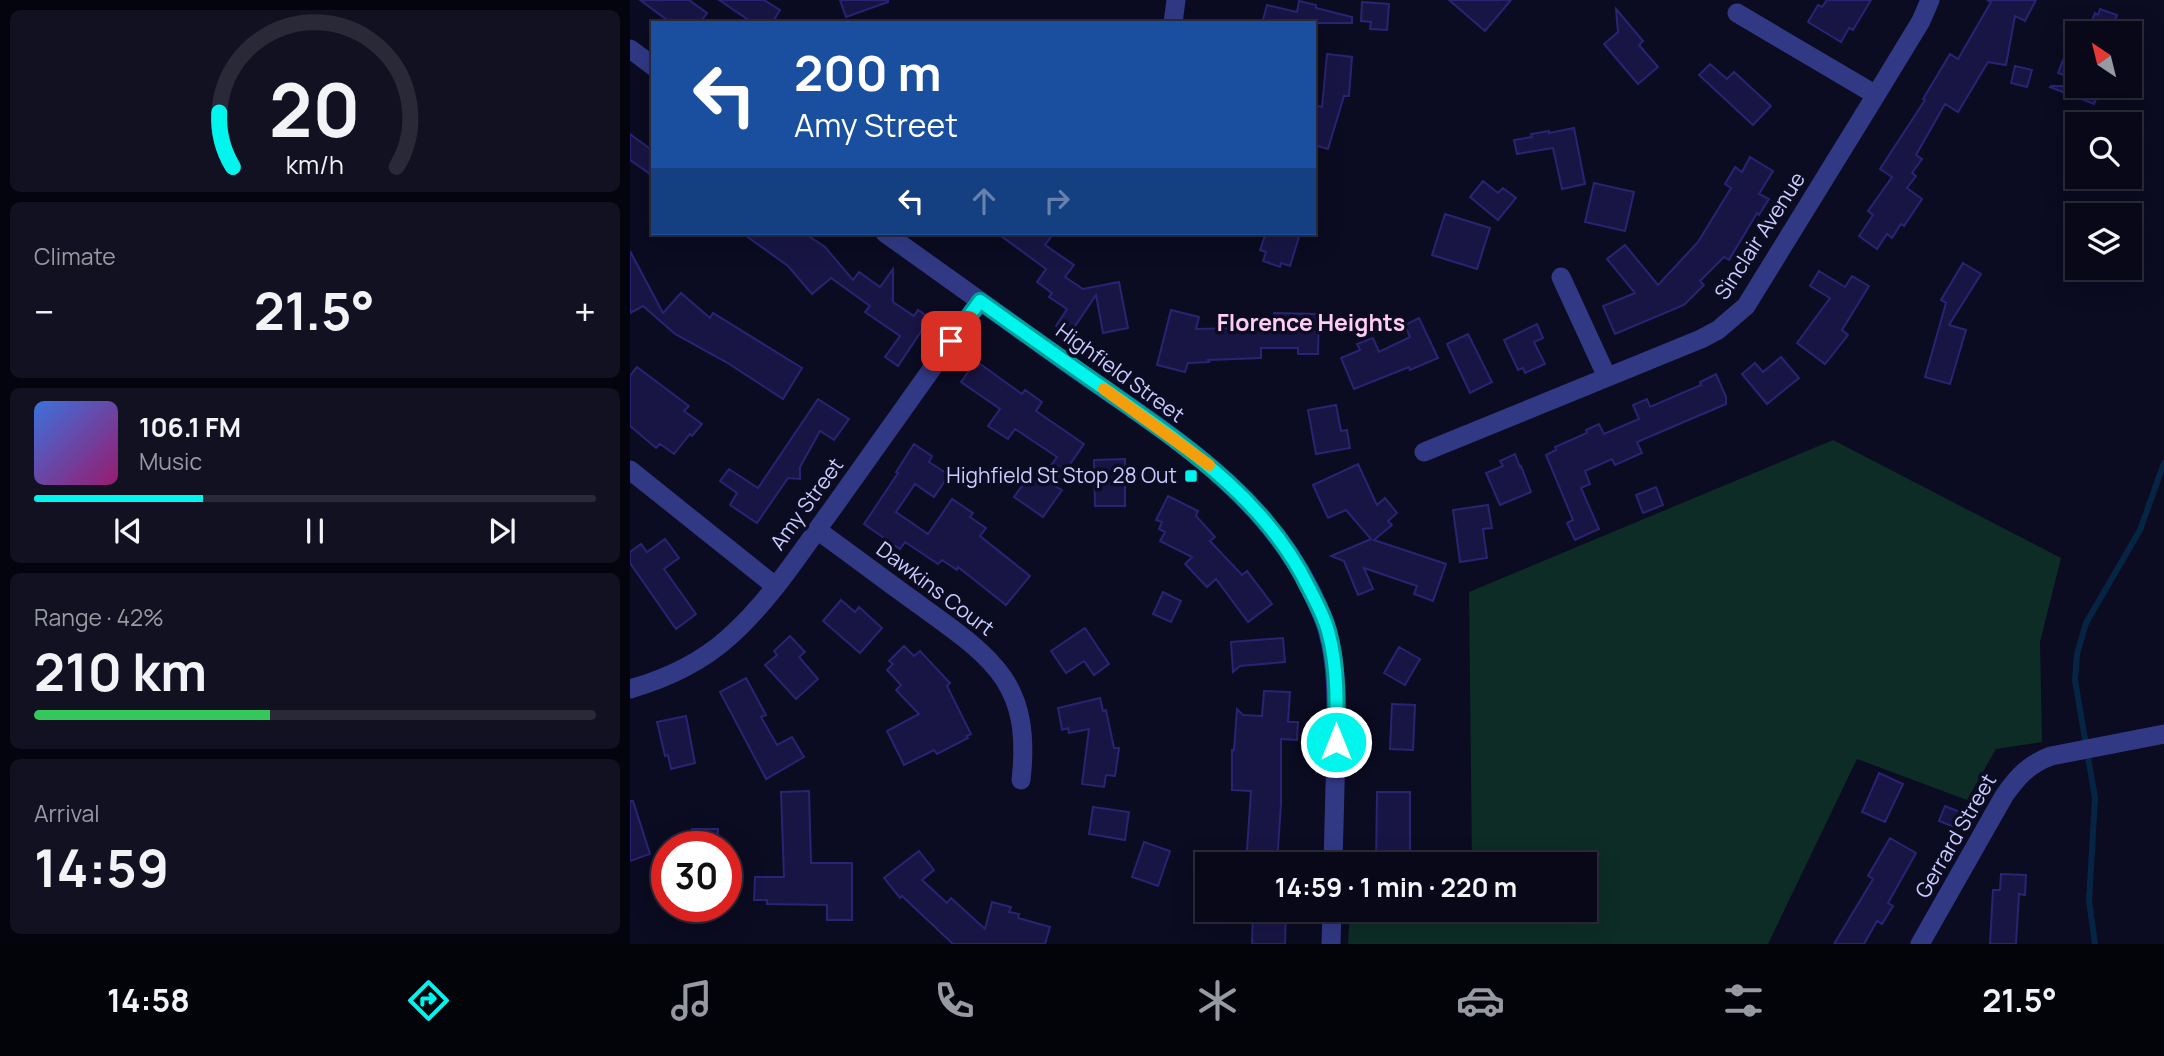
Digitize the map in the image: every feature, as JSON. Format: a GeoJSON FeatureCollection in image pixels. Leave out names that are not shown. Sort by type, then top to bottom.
{"type":"FeatureCollection","features":[{"type":"Feature","properties":{"kind":"street"},"geometry":{"type":"LineString","coordinates":[[1173,21],[1176,0]]}},
{"type":"Feature","properties":{"kind":"street","name":"Sinclair Avenue"},"geometry":{"type":"LineString","coordinates":[[1424,452],[1701,339],[1718,330],[1746,306],[1921,21],[1930,0]]}},
{"type":"Feature","properties":{"kind":"street"},"geometry":{"type":"LineString","coordinates":[[1737,13],[1876,95]]}},
{"type":"Feature","properties":{"kind":"street"},"geometry":{"type":"LineString","coordinates":[[630,49],[651,65]]}},
{"type":"Feature","properties":{"kind":"street","name":"Highfield Street"},"geometry":{"type":"LineString","coordinates":[[888,235],[1211,467],[1257,511],[1291,555],[1321,612],[1333,655],[1336,718],[1333,852]]}},
{"type":"Feature","properties":{"kind":"street"},"geometry":{"type":"LineString","coordinates":[[1561,277],[1607,377]]}},
{"type":"Feature","properties":{"kind":"street","name":"Amy Street"},"geometry":{"type":"LineString","coordinates":[[630,689],[673,673],[702,657],[742,624],[817,530],[980,301]]}},
{"type":"Feature","properties":{"kind":"street"},"geometry":{"type":"LineString","coordinates":[[630,470],[775,586]]}},
{"type":"Feature","properties":{"kind":"street","name":"Dawkins Court"},"geometry":{"type":"LineString","coordinates":[[817,530],[968,640],[997,667],[1021,719],[1024,736],[1021,780]]}},
{"type":"Feature","properties":{"kind":"street","name":"Gerrard Street"},"geometry":{"type":"LineString","coordinates":[[1920,944],[2011,785],[2029,766],[2051,756],[2164,734]]}},
{"type":"Feature","properties":{"kind":"street"},"geometry":{"type":"LineString","coordinates":[[1331,944],[1332,922]]}},
{"type":"Feature","properties":{"kind":"green space"},"geometry":{"type":"Polygon","coordinates":[[[1833,440],[2061,558],[2040,642],[2042,742],[1996,749],[1967,800],[1857,759],[1768,944],[1348,944],[1349,922],[1597,922],[1597,852],[1472,852],[1469,592],[1833,440]]]}},
{"type":"Feature","properties":{"kind":"building"},"geometry":{"type":"Polygon","coordinates":[[[640,0],[689,0],[707,13],[701,21],[668,21],[640,0]]]}},
{"type":"Feature","properties":{"kind":"building"},"geometry":{"type":"Polygon","coordinates":[[[719,0],[764,0],[780,10],[773,21],[750,21],[719,0]]]}},
{"type":"Feature","properties":{"kind":"building"},"geometry":{"type":"Polygon","coordinates":[[[840,0],[888,0],[888,2],[846,17],[840,0]]]}},
{"type":"Feature","properties":{"kind":"building"},"geometry":{"type":"Polygon","coordinates":[[[1449,0],[1511,0],[1485,31],[1449,0]]]}},
{"type":"Feature","properties":{"kind":"building"},"geometry":{"type":"Polygon","coordinates":[[[1827,0],[1871,0],[1853,30],[1849,28],[1841,42],[1808,22],[1818,5],[1822,7],[1827,0]]]}},
{"type":"Feature","properties":{"kind":"building"},"geometry":{"type":"Polygon","coordinates":[[[1987,0],[2036,0],[2025,21],[2015,16],[2006,65],[1988,62],[1958,112],[1945,104],[1916,155],[1922,159],[1912,173],[1916,176],[1907,188],[1922,199],[1904,226],[1901,224],[1892,238],[1887,234],[1877,249],[1859,236],[1873,215],[1868,211],[1892,177],[1880,169],[1925,100],[1923,99],[1950,54],[1958,59],[1991,2],[1987,0]]]}},
{"type":"Feature","properties":{"kind":"building"},"geometry":{"type":"Polygon","coordinates":[[[1299,1],[1352,17],[1352,23],[1263,21],[1267,5],[1297,12],[1299,1]]]}},
{"type":"Feature","properties":{"kind":"building"},"geometry":{"type":"Polygon","coordinates":[[[1362,2],[1389,4],[1387,30],[1370,29],[1371,22],[1361,21],[1362,2]]]}},
{"type":"Feature","properties":{"kind":"building"},"geometry":{"type":"Polygon","coordinates":[[[1616,9],[1643,41],[1639,45],[1658,67],[1638,84],[1604,44],[1618,32],[1616,9]]]}},
{"type":"Feature","properties":{"kind":"building"},"geometry":{"type":"Polygon","coordinates":[[[2100,9],[2117,15],[2115,21],[2092,21],[2095,13],[2098,15],[2100,9]]]}},
{"type":"Feature","properties":{"kind":"building"},"geometry":{"type":"Polygon","coordinates":[[[1327,54],[1352,57],[1349,96],[1344,96],[1328,149],[1316,146],[1316,106],[1322,107],[1327,54]]]}},
{"type":"Feature","properties":{"kind":"building"},"geometry":{"type":"Polygon","coordinates":[[[2065,55],[2065,76],[2058,73],[2065,55]]]}},
{"type":"Feature","properties":{"kind":"building"},"geometry":{"type":"Polygon","coordinates":[[[1710,64],[1727,79],[1734,72],[1771,106],[1753,125],[1699,75],[1710,64]]]}},
{"type":"Feature","properties":{"kind":"building"},"geometry":{"type":"Polygon","coordinates":[[[2015,66],[2032,70],[2027,87],[2011,83],[2015,66]]]}},
{"type":"Feature","properties":{"kind":"building"},"geometry":{"type":"Polygon","coordinates":[[[2065,86],[2065,93],[2050,87],[2065,86]]]}},
{"type":"Feature","properties":{"kind":"building"},"geometry":{"type":"Polygon","coordinates":[[[2078,98],[2096,98],[2094,104],[2078,98]]]}},
{"type":"Feature","properties":{"kind":"building"},"geometry":{"type":"Polygon","coordinates":[[[1574,128],[1585,184],[1562,189],[1553,148],[1517,154],[1514,140],[1532,137],[1531,134],[1574,128]]]}},
{"type":"Feature","properties":{"kind":"building"},"geometry":{"type":"Polygon","coordinates":[[[630,134],[651,150],[651,175],[630,160],[630,134]]]}},
{"type":"Feature","properties":{"kind":"building"},"geometry":{"type":"Polygon","coordinates":[[[1750,157],[1773,171],[1759,194],[1769,199],[1759,215],[1757,213],[1729,260],[1724,257],[1700,281],[1704,285],[1684,305],[1615,334],[1603,306],[1635,293],[1607,259],[1625,245],[1658,285],[1698,242],[1731,188],[1725,184],[1735,167],[1742,172],[1750,157]]]}},
{"type":"Feature","properties":{"kind":"building"},"geometry":{"type":"Polygon","coordinates":[[[1483,181],[1498,193],[1503,188],[1516,198],[1498,220],[1470,197],[1483,181]]]}},
{"type":"Feature","properties":{"kind":"building"},"geometry":{"type":"Polygon","coordinates":[[[1594,183],[1634,192],[1625,231],[1585,222],[1594,183]]]}},
{"type":"Feature","properties":{"kind":"building"},"geometry":{"type":"Polygon","coordinates":[[[1445,214],[1490,228],[1477,269],[1432,255],[1445,214]]]}},
{"type":"Feature","properties":{"kind":"building"},"geometry":{"type":"Polygon","coordinates":[[[745,235],[807,235],[825,247],[853,280],[859,272],[880,287],[893,269],[893,302],[914,316],[918,310],[930,318],[898,366],[885,357],[900,336],[865,312],[870,306],[831,278],[812,294],[788,266],[745,235]]]}},
{"type":"Feature","properties":{"kind":"building"},"geometry":{"type":"Polygon","coordinates":[[[1000,235],[1052,235],[1045,245],[1074,265],[1065,277],[1083,289],[1119,282],[1128,328],[1103,333],[1096,295],[1069,335],[1056,326],[1067,309],[1049,297],[1052,293],[1037,282],[1046,269],[1000,235]]]}},
{"type":"Feature","properties":{"kind":"building"},"geometry":{"type":"Polygon","coordinates":[[[1265,235],[1299,237],[1290,266],[1281,263],[1280,267],[1263,261],[1266,252],[1260,250],[1265,235]]]}},
{"type":"Feature","properties":{"kind":"building"},"geometry":{"type":"Polygon","coordinates":[[[630,251],[663,313],[681,293],[710,318],[713,313],[802,368],[783,399],[726,362],[675,334],[643,306],[630,313],[630,251]]]}},
{"type":"Feature","properties":{"kind":"building"},"geometry":{"type":"Polygon","coordinates":[[[1963,263],[1981,274],[1949,325],[1966,330],[1950,384],[1925,377],[1946,303],[1941,300],[1963,263]]]}},
{"type":"Feature","properties":{"kind":"building"},"geometry":{"type":"Polygon","coordinates":[[[1819,271],[1845,287],[1852,276],[1869,286],[1842,330],[1848,335],[1825,364],[1797,343],[1830,298],[1810,286],[1819,271]]]}},
{"type":"Feature","properties":{"kind":"building"},"geometry":{"type":"Polygon","coordinates":[[[1171,310],[1199,317],[1196,329],[1273,327],[1274,313],[1319,314],[1318,354],[1298,354],[1298,348],[1261,348],[1261,358],[1188,363],[1185,372],[1157,365],[1171,310]]]}},
{"type":"Feature","properties":{"kind":"building"},"geometry":{"type":"Polygon","coordinates":[[[1419,318],[1438,358],[1354,389],[1341,358],[1360,350],[1357,344],[1373,338],[1379,352],[1410,337],[1405,325],[1419,318]]]}},
{"type":"Feature","properties":{"kind":"building"},"geometry":{"type":"Polygon","coordinates":[[[1537,324],[1543,338],[1534,342],[1545,364],[1525,373],[1523,368],[1518,370],[1504,340],[1537,324]]]}},
{"type":"Feature","properties":{"kind":"building"},"geometry":{"type":"Polygon","coordinates":[[[1468,334],[1492,382],[1470,393],[1447,344],[1468,334]]]}},
{"type":"Feature","properties":{"kind":"building"},"geometry":{"type":"Polygon","coordinates":[[[1781,357],[1799,378],[1767,404],[1742,374],[1755,363],[1763,372],[1781,357]]]}},
{"type":"Feature","properties":{"kind":"building"},"geometry":{"type":"Polygon","coordinates":[[[976,361],[1022,394],[1025,390],[1042,402],[1036,411],[1084,444],[1055,486],[1062,490],[1043,517],[1014,497],[1029,476],[1038,483],[1057,457],[1015,429],[1008,439],[988,426],[1000,409],[961,382],[976,361]]]}},
{"type":"Feature","properties":{"kind":"building"},"geometry":{"type":"Polygon","coordinates":[[[637,367],[689,406],[684,411],[702,424],[674,454],[660,444],[656,448],[630,426],[630,376],[637,367]]]}},
{"type":"Feature","properties":{"kind":"building"},"geometry":{"type":"Polygon","coordinates":[[[1716,374],[1726,397],[1726,404],[1637,442],[1642,453],[1615,465],[1612,459],[1585,471],[1590,484],[1581,488],[1599,529],[1575,540],[1567,523],[1573,520],[1546,455],[1556,450],[1555,447],[1587,433],[1586,430],[1599,424],[1604,434],[1639,419],[1633,405],[1647,399],[1650,407],[1701,385],[1700,382],[1716,374]]]}},
{"type":"Feature","properties":{"kind":"building"},"geometry":{"type":"Polygon","coordinates":[[[818,399],[849,419],[834,440],[820,431],[800,467],[800,479],[788,478],[757,523],[730,505],[737,493],[720,481],[729,469],[758,488],[818,399]]]}},
{"type":"Feature","properties":{"kind":"building"},"geometry":{"type":"Polygon","coordinates":[[[1336,405],[1341,431],[1347,430],[1350,448],[1316,454],[1308,410],[1336,405]]]}},
{"type":"Feature","properties":{"kind":"building"},"geometry":{"type":"Polygon","coordinates":[[[914,444],[932,456],[929,462],[949,475],[934,497],[915,484],[896,512],[928,534],[952,499],[973,513],[970,517],[986,528],[980,536],[1030,576],[1006,605],[958,567],[957,570],[942,560],[938,564],[905,542],[900,549],[864,524],[914,444]]]}},
{"type":"Feature","properties":{"kind":"building"},"geometry":{"type":"Polygon","coordinates":[[[1515,454],[1531,492],[1500,505],[1486,473],[1503,466],[1500,461],[1515,454]]]}},
{"type":"Feature","properties":{"kind":"building"},"geometry":{"type":"Polygon","coordinates":[[[1125,459],[1125,506],[1095,506],[1094,460],[1125,459]]]}},
{"type":"Feature","properties":{"kind":"building"},"geometry":{"type":"Polygon","coordinates":[[[1358,464],[1377,505],[1385,498],[1397,513],[1388,521],[1392,525],[1374,540],[1446,564],[1433,601],[1414,594],[1417,586],[1364,568],[1373,589],[1358,595],[1344,561],[1331,556],[1371,539],[1346,510],[1328,518],[1313,485],[1358,464]]]}},
{"type":"Feature","properties":{"kind":"building"},"geometry":{"type":"Polygon","coordinates":[[[1656,487],[1663,505],[1643,513],[1636,495],[1656,487]]]}},
{"type":"Feature","properties":{"kind":"building"},"geometry":{"type":"Polygon","coordinates":[[[1168,496],[1198,511],[1196,516],[1215,537],[1210,541],[1242,575],[1247,571],[1272,604],[1248,622],[1216,579],[1207,587],[1185,564],[1192,557],[1160,541],[1165,532],[1159,529],[1162,522],[1156,520],[1168,496]]]}},
{"type":"Feature","properties":{"kind":"building"},"geometry":{"type":"Polygon","coordinates":[[[1488,505],[1492,528],[1483,529],[1487,558],[1460,562],[1453,510],[1488,505]]]}},
{"type":"Feature","properties":{"kind":"building"},"geometry":{"type":"Polygon","coordinates":[[[665,539],[679,558],[664,569],[696,614],[676,629],[630,563],[630,552],[641,544],[647,552],[665,539]]]}},
{"type":"Feature","properties":{"kind":"building"},"geometry":{"type":"Polygon","coordinates":[[[1163,592],[1181,601],[1171,622],[1153,614],[1163,592]]]}},
{"type":"Feature","properties":{"kind":"building"},"geometry":{"type":"Polygon","coordinates":[[[841,600],[855,612],[859,607],[882,628],[860,653],[823,621],[841,600]]]}},
{"type":"Feature","properties":{"kind":"building"},"geometry":{"type":"Polygon","coordinates":[[[1085,628],[1109,664],[1094,675],[1084,661],[1066,673],[1051,651],[1085,628]]]}},
{"type":"Feature","properties":{"kind":"building"},"geometry":{"type":"Polygon","coordinates":[[[790,636],[805,652],[799,657],[818,679],[796,699],[765,665],[777,655],[774,651],[790,636]]]}},
{"type":"Feature","properties":{"kind":"building"},"geometry":{"type":"Polygon","coordinates":[[[1283,638],[1285,662],[1240,666],[1233,672],[1231,642],[1283,638]]]}},
{"type":"Feature","properties":{"kind":"building"},"geometry":{"type":"Polygon","coordinates":[[[904,646],[914,656],[920,651],[950,683],[947,686],[971,734],[937,754],[934,750],[904,765],[887,731],[919,714],[896,690],[901,685],[887,670],[893,664],[889,661],[904,646]]]}},
{"type":"Feature","properties":{"kind":"building"},"geometry":{"type":"Polygon","coordinates":[[[1399,647],[1420,659],[1405,685],[1384,673],[1399,647]]]}},
{"type":"Feature","properties":{"kind":"building"},"geometry":{"type":"Polygon","coordinates":[[[746,678],[766,715],[761,717],[777,745],[792,737],[804,757],[766,779],[720,692],[746,678]]]}},
{"type":"Feature","properties":{"kind":"building"},"geometry":{"type":"Polygon","coordinates":[[[1264,691],[1290,692],[1288,722],[1298,722],[1297,740],[1281,739],[1278,852],[1247,852],[1251,791],[1232,790],[1232,750],[1237,709],[1243,715],[1262,716],[1264,691]]]}},
{"type":"Feature","properties":{"kind":"building"},"geometry":{"type":"Polygon","coordinates":[[[1100,698],[1103,711],[1106,710],[1114,748],[1119,748],[1115,776],[1106,775],[1104,787],[1082,784],[1089,729],[1069,733],[1068,728],[1062,730],[1058,708],[1100,698]]]}},
{"type":"Feature","properties":{"kind":"building"},"geometry":{"type":"Polygon","coordinates":[[[1392,704],[1415,705],[1413,750],[1390,749],[1392,704]]]}},
{"type":"Feature","properties":{"kind":"building"},"geometry":{"type":"Polygon","coordinates":[[[686,716],[695,763],[671,769],[657,722],[686,716]]]}},
{"type":"Feature","properties":{"kind":"building"},"geometry":{"type":"Polygon","coordinates":[[[1879,773],[1903,784],[1885,822],[1862,812],[1879,773]]]}},
{"type":"Feature","properties":{"kind":"building"},"geometry":{"type":"Polygon","coordinates":[[[809,791],[811,863],[852,863],[852,920],[827,920],[827,905],[767,904],[767,900],[754,900],[755,877],[784,877],[781,792],[809,791]]]}},
{"type":"Feature","properties":{"kind":"building"},"geometry":{"type":"Polygon","coordinates":[[[1377,792],[1410,792],[1410,852],[1376,852],[1377,792]]]}},
{"type":"Feature","properties":{"kind":"building"},"geometry":{"type":"Polygon","coordinates":[[[630,801],[633,801],[650,854],[630,861],[630,801]]]}},
{"type":"Feature","properties":{"kind":"building"},"geometry":{"type":"Polygon","coordinates":[[[1945,806],[1960,812],[1954,827],[1939,821],[1945,806]]]}},
{"type":"Feature","properties":{"kind":"building"},"geometry":{"type":"Polygon","coordinates":[[[1093,807],[1129,812],[1125,840],[1089,834],[1093,807]]]}},
{"type":"Feature","properties":{"kind":"building"},"geometry":{"type":"Polygon","coordinates":[[[692,829],[718,829],[718,831],[692,829]]]}},
{"type":"Feature","properties":{"kind":"building"},"geometry":{"type":"Polygon","coordinates":[[[1890,838],[1916,853],[1888,903],[1893,906],[1882,924],[1877,921],[1864,944],[1834,944],[1873,879],[1868,876],[1890,838]]]}},
{"type":"Feature","properties":{"kind":"building"},"geometry":{"type":"Polygon","coordinates":[[[1144,842],[1170,851],[1158,886],[1132,877],[1144,842]]]}},
{"type":"Feature","properties":{"kind":"building"},"geometry":{"type":"Polygon","coordinates":[[[919,851],[934,870],[922,880],[947,903],[951,898],[985,929],[992,902],[1011,907],[1009,912],[1019,914],[1018,918],[1050,927],[1045,944],[953,944],[902,896],[900,898],[884,878],[919,851]]]}},
{"type":"Feature","properties":{"kind":"building"},"geometry":{"type":"Polygon","coordinates":[[[2001,874],[2026,875],[2025,895],[2019,894],[2016,944],[1990,944],[1993,890],[2000,890],[2001,874]]]}},
{"type":"Feature","properties":{"kind":"building"},"geometry":{"type":"Polygon","coordinates":[[[1253,922],[1286,922],[1285,944],[1252,944],[1253,922]]]}},
{"type":"Feature","properties":{"kind":"waterway"},"geometry":{"type":"LineString","coordinates":[[2095,944],[2089,901],[2095,798],[2075,680],[2077,654],[2086,623],[2140,530],[2164,463]]}},
{"type":"Feature","properties":{"kind":"slow traffic"},"geometry":{"type":"LineString","coordinates":[[1104,389],[1209,465]]}},
{"type":"Feature","properties":{"kind":"place","name":"Highfield St Stop 28 Out"},"geometry":{"type":"Point","coordinates":[1191,476]}},
{"type":"Feature","properties":{"kind":"district","name":"Florence Heights"},"geometry":{"type":"Point","coordinates":[1311,323]}},
{"type":"Feature","properties":{"kind":"route"},"geometry":{"type":"LineString","coordinates":[[951,341],[980,301],[1144,417],[1236,489],[1291,555],[1321,612],[1333,655],[1336,742]]}}]}
